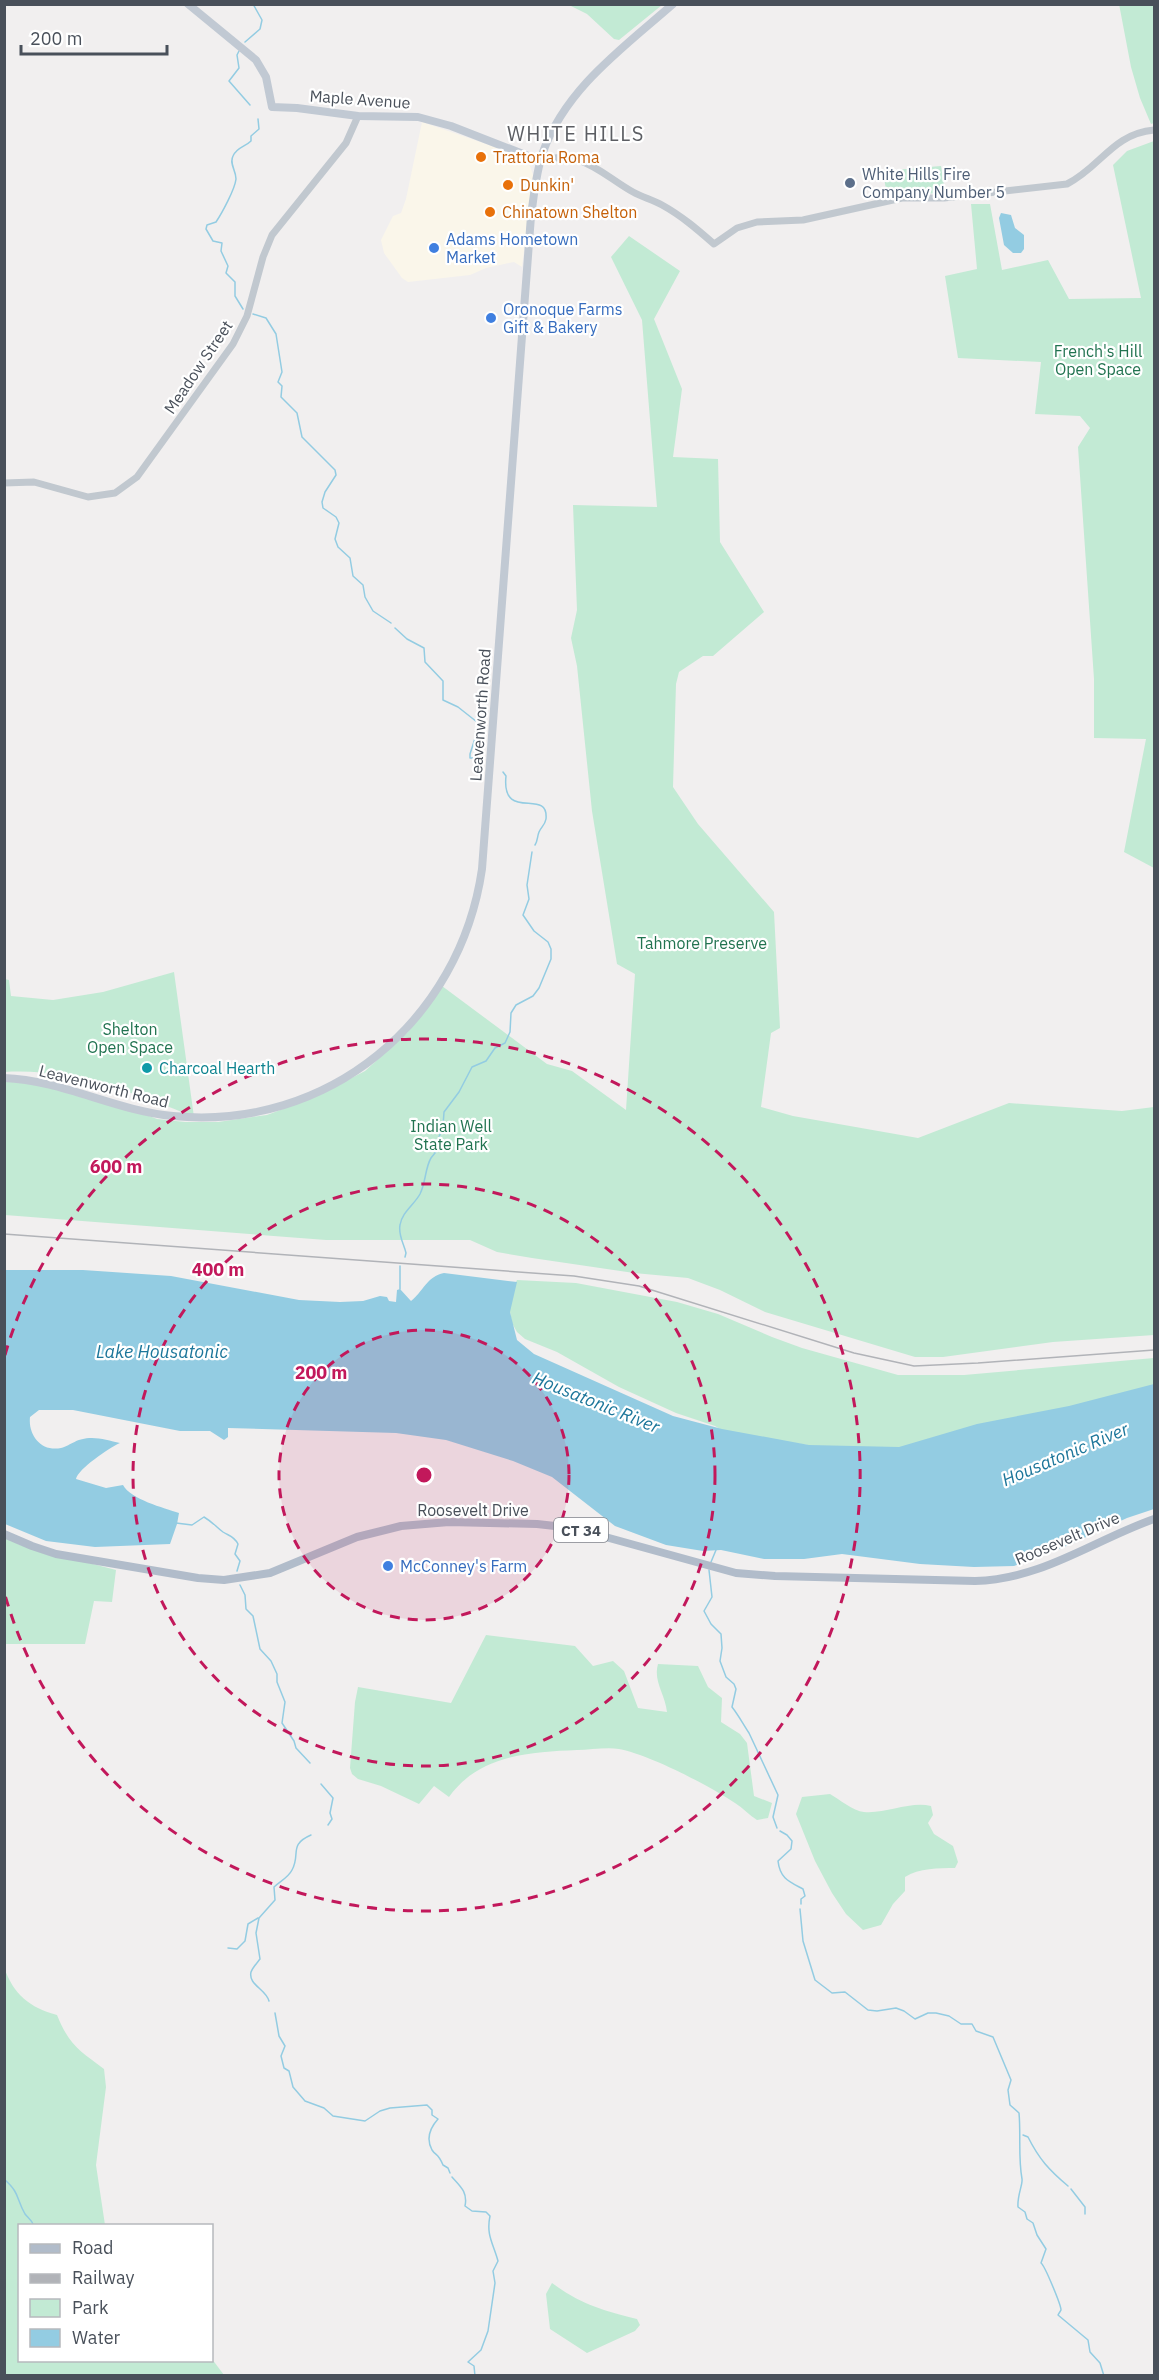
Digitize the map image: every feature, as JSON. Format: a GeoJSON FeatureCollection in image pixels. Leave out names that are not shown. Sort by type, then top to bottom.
{"type":"FeatureCollection","features":[{"type":"Feature","properties":{"kind":"main road","name":"Maple Avenue"},"geometry":{"type":"LineString","coordinates":[[188,4],[256,60],[266,77],[272,107],[358,116],[399,116],[436,121],[541,161]]}},
{"type":"Feature","properties":{"kind":"main road","name":"Leavenworth Road"},"geometry":{"type":"LineString","coordinates":[[4,1078],[53,1086],[131,1108],[172,1116],[207,1118],[264,1112],[337,1083],[374,1058],[395,1041],[434,995],[453,964],[466,934],[475,905],[482,869],[531,216],[541,161],[552,130],[577,92],[616,53],[673,4]]}},
{"type":"Feature","properties":{"kind":"main road","name":"Roosevelt Drive"},"geometry":{"type":"LineString","coordinates":[[4,1534],[56,1554],[198,1578],[224,1580],[270,1573],[357,1538],[401,1526],[449,1522],[537,1524],[591,1533],[712,1568],[744,1574],[975,1581],[1006,1579],[1034,1572],[1155,1519]]}},
{"type":"Feature","properties":{"kind":"street","name":"Meadow Street"},"geometry":{"type":"LineString","coordinates":[[4,483],[34,482],[88,497],[115,493],[137,477],[233,344],[247,316],[263,256],[272,235],[346,143],[358,116]]}},
{"type":"Feature","properties":{"kind":"street"},"geometry":{"type":"LineString","coordinates":[[541,161],[554,157],[578,159],[589,164],[633,192],[682,217],[714,244],[737,228],[757,222],[803,220],[903,198],[944,198],[1067,184],[1081,177],[1119,141],[1134,134],[1155,130]]}},
{"type":"Feature","properties":{"kind":"shaded area"},"geometry":{"type":"Polygon","coordinates":[[[422,122],[515,154],[530,166],[533,175],[522,267],[514,262],[486,268],[470,275],[408,282],[402,278],[384,253],[381,240],[393,216],[401,213],[406,199],[422,122]]]}},
{"type":"Feature","properties":{"kind":"green space"},"geometry":{"type":"Polygon","coordinates":[[[662,4],[619,40],[614,39],[587,14],[569,5],[662,4]]]}},
{"type":"Feature","properties":{"kind":"green space"},"geometry":{"type":"Polygon","coordinates":[[[1119,4],[1154,5],[1154,123],[1151,124],[1131,67],[1119,4]]]}},
{"type":"Feature","properties":{"kind":"green space","name":"French's Hill Open Space"},"geometry":{"type":"Polygon","coordinates":[[[1154,141],[1154,868],[1124,852],[1146,739],[1094,738],[1094,679],[1078,447],[1090,428],[1080,416],[1035,414],[1041,362],[958,358],[945,276],[977,269],[971,204],[990,204],[1002,270],[1048,260],[1069,299],[1141,298],[1113,165],[1127,151],[1154,141]]]}},
{"type":"Feature","properties":{"kind":"green space"},"geometry":{"type":"Polygon","coordinates":[[[941,166],[945,193],[890,195],[886,190],[883,171],[941,166]]]}},
{"type":"Feature","properties":{"kind":"green space"},"geometry":{"type":"Polygon","coordinates":[[[629,236],[680,271],[654,319],[682,389],[673,457],[718,459],[720,542],[764,612],[713,656],[703,656],[679,672],[676,684],[673,787],[698,824],[774,912],[780,1028],[771,1033],[761,1107],[793,1116],[918,1138],[1009,1103],[1122,1111],[1154,1107],[1154,1335],[1053,1342],[943,1357],[915,1357],[765,1312],[720,1290],[688,1278],[634,1273],[497,1252],[470,1240],[326,1240],[5,1215],[4,1074],[110,1101],[157,1119],[218,1122],[267,1115],[317,1096],[365,1071],[408,1032],[442,986],[547,1064],[572,1071],[626,1110],[635,974],[617,964],[592,811],[577,666],[571,638],[577,610],[573,505],[657,507],[642,320],[611,257],[629,236]]]}},
{"type":"Feature","properties":{"kind":"green space","name":"Shelton Open Space"},"geometry":{"type":"Polygon","coordinates":[[[174,972],[194,1117],[149,1099],[78,1078],[54,1074],[5,1072],[5,979],[9,980],[11,996],[53,1000],[103,992],[174,972]]]}},
{"type":"Feature","properties":{"kind":"green space"},"geometry":{"type":"Polygon","coordinates":[[[517,1280],[576,1283],[677,1302],[718,1314],[802,1348],[898,1375],[964,1375],[1154,1358],[1154,1392],[883,1457],[725,1432],[619,1387],[557,1352],[525,1339],[512,1323],[509,1306],[517,1280]]]}},
{"type":"Feature","properties":{"kind":"green space"},"geometry":{"type":"Polygon","coordinates":[[[4,1536],[20,1545],[116,1570],[112,1602],[94,1601],[85,1644],[5,1644],[4,1536]]]}},
{"type":"Feature","properties":{"kind":"green space"},"geometry":{"type":"Polygon","coordinates":[[[486,1635],[575,1646],[593,1666],[613,1661],[624,1671],[638,1708],[667,1712],[658,1682],[658,1664],[698,1666],[708,1687],[722,1698],[721,1722],[740,1734],[747,1743],[754,1796],[772,1803],[768,1818],[757,1820],[738,1805],[695,1780],[646,1757],[614,1748],[541,1752],[507,1759],[475,1772],[449,1797],[434,1786],[419,1804],[381,1786],[358,1779],[352,1774],[350,1768],[358,1687],[451,1703],[486,1635]]]}},
{"type":"Feature","properties":{"kind":"green space"},"geometry":{"type":"Polygon","coordinates":[[[830,1794],[864,1812],[915,1805],[931,1806],[933,1815],[928,1823],[934,1834],[953,1846],[958,1862],[955,1868],[923,1870],[905,1877],[905,1891],[893,1904],[881,1925],[863,1930],[846,1914],[832,1893],[815,1861],[796,1814],[802,1797],[830,1794]]]}},
{"type":"Feature","properties":{"kind":"green space"},"geometry":{"type":"Polygon","coordinates":[[[4,1967],[12,1985],[18,1992],[31,2004],[57,2015],[71,2041],[104,2069],[106,2087],[96,2165],[105,2224],[18,2224],[18,2362],[213,2360],[224,2375],[5,2375],[4,1967]]]}},
{"type":"Feature","properties":{"kind":"green space"},"geometry":{"type":"Polygon","coordinates":[[[552,2283],[573,2297],[593,2306],[637,2319],[640,2325],[635,2331],[587,2353],[550,2329],[546,2294],[552,2283]]]}},
{"type":"Feature","properties":{"kind":"water"},"geometry":{"type":"Polygon","coordinates":[[[1001,213],[1011,215],[1015,228],[1024,235],[1024,249],[1021,253],[1013,253],[1004,245],[999,218],[1001,213]]]}},
{"type":"Feature","properties":{"kind":"water","name":"Lake Housatonic"},"geometry":{"type":"Polygon","coordinates":[[[5,1270],[83,1270],[171,1276],[299,1300],[340,1302],[363,1301],[380,1296],[396,1302],[397,1290],[400,1289],[411,1301],[433,1277],[444,1273],[517,1282],[510,1312],[517,1340],[534,1354],[673,1416],[722,1429],[809,1445],[899,1447],[977,1424],[1069,1406],[1154,1384],[1154,1509],[1127,1518],[1069,1545],[1014,1566],[974,1567],[920,1564],[842,1554],[804,1559],[764,1559],[721,1550],[703,1551],[666,1545],[615,1526],[552,1477],[513,1461],[446,1440],[396,1433],[228,1428],[228,1437],[224,1440],[210,1431],[180,1431],[73,1410],[39,1410],[30,1417],[30,1424],[34,1436],[42,1445],[54,1449],[61,1448],[87,1438],[120,1443],[88,1465],[76,1479],[106,1488],[123,1485],[140,1499],[179,1513],[170,1544],[95,1547],[46,1541],[5,1524],[5,1270]]]}},
{"type":"Feature","properties":{"kind":"waterway"},"geometry":{"type":"LineString","coordinates":[[245,42],[260,29],[262,20],[253,4]]}},
{"type":"Feature","properties":{"kind":"waterway"},"geometry":{"type":"LineString","coordinates":[[239,51],[237,55],[239,68],[229,81],[250,105]]}},
{"type":"Feature","properties":{"kind":"waterway"},"geometry":{"type":"LineString","coordinates":[[243,309],[235,296],[235,282],[226,273],[228,266],[221,251],[222,243],[213,241],[206,229],[207,225],[216,222],[228,201],[236,179],[233,156],[251,141],[251,136],[259,129],[258,119]]}},
{"type":"Feature","properties":{"kind":"waterway"},"geometry":{"type":"LineString","coordinates":[[253,314],[266,318],[276,334],[282,372],[278,382],[282,386],[281,397],[297,413],[302,437],[335,470],[336,475],[325,492],[322,502],[323,508],[336,517],[339,523],[335,539],[338,547],[350,558],[353,576],[363,585],[365,597],[373,611],[391,623]]}},
{"type":"Feature","properties":{"kind":"waterway"},"geometry":{"type":"LineString","coordinates":[[395,628],[407,639],[424,648],[425,662],[443,681],[443,700],[458,707],[477,722],[478,729],[470,754],[470,758],[475,758]]}},
{"type":"Feature","properties":{"kind":"waterway"},"geometry":{"type":"LineString","coordinates":[[503,772],[506,776],[506,790],[511,798],[517,802],[540,805],[545,810],[546,819],[535,845]]}},
{"type":"Feature","properties":{"kind":"waterway"},"geometry":{"type":"LineString","coordinates":[[405,1257],[400,1232],[401,1220],[420,1194],[429,1162],[440,1146],[438,1140],[443,1126],[444,1112],[459,1092],[472,1067],[486,1061],[495,1048],[505,1043],[510,1032],[511,1013],[516,1005],[533,996],[539,988],[551,959],[548,942],[534,931],[523,915],[529,899],[527,885],[532,852]]}},
{"type":"Feature","properties":{"kind":"waterway"},"geometry":{"type":"LineString","coordinates":[[400,1266],[400,1289]]}},
{"type":"Feature","properties":{"kind":"waterway"},"geometry":{"type":"LineString","coordinates":[[176,1523],[192,1525],[204,1517],[233,1538],[238,1544],[235,1554],[240,1561],[237,1571]]}},
{"type":"Feature","properties":{"kind":"waterway"},"geometry":{"type":"LineString","coordinates":[[711,1562],[716,1550]]}},
{"type":"Feature","properties":{"kind":"waterway"},"geometry":{"type":"LineString","coordinates":[[709,1570],[712,1597],[704,1611],[711,1624],[721,1634],[720,1661],[726,1677],[736,1689],[732,1707],[749,1733],[778,1795],[773,1817],[777,1828]]}},
{"type":"Feature","properties":{"kind":"waterway"},"geometry":{"type":"LineString","coordinates":[[240,1585],[245,1595],[246,1609],[253,1616],[260,1649],[271,1661],[277,1674],[277,1682],[285,1702],[282,1723],[296,1748],[310,1763]]}},
{"type":"Feature","properties":{"kind":"waterway"},"geometry":{"type":"LineString","coordinates":[[321,1784],[333,1798],[330,1813],[332,1819],[328,1825]]}},
{"type":"Feature","properties":{"kind":"waterway"},"geometry":{"type":"LineString","coordinates":[[780,1831],[792,1841],[791,1849],[778,1861],[779,1867],[786,1879],[803,1889],[805,1896],[801,1899],[801,1904]]}},
{"type":"Feature","properties":{"kind":"waterway"},"geometry":{"type":"LineString","coordinates":[[269,2001],[251,1976],[252,1970],[260,1959],[256,1933],[259,1918],[275,1900],[274,1887],[292,1870],[297,1846],[311,1835]]}},
{"type":"Feature","properties":{"kind":"waterway"},"geometry":{"type":"LineString","coordinates":[[800,1909],[803,1941],[815,1980],[832,1993],[845,1992],[868,2010],[896,2008],[915,2019],[928,2013],[949,2016],[961,2024],[972,2024],[976,2031],[993,2037],[1011,2080],[1008,2090],[1010,2105],[1019,2113],[1022,2181],[1018,2207],[1033,2223],[1046,2249],[1041,2263],[1061,2310],[1058,2315],[1088,2340],[1090,2352],[1100,2363],[1104,2376]]}},
{"type":"Feature","properties":{"kind":"waterway"},"geometry":{"type":"LineString","coordinates":[[228,1948],[237,1949],[245,1941],[248,1924],[258,1918]]}},
{"type":"Feature","properties":{"kind":"waterway"},"geometry":{"type":"LineString","coordinates":[[275,2013],[279,2036],[285,2046],[281,2056],[284,2068],[289,2071],[293,2087],[305,2101],[324,2108],[333,2116],[365,2121],[380,2111],[390,2108],[427,2105],[432,2110],[432,2115],[438,2119],[430,2134],[430,2146],[450,2173]]}},
{"type":"Feature","properties":{"kind":"waterway"},"geometry":{"type":"LineString","coordinates":[[1023,2135],[1028,2137],[1045,2164],[1068,2186]]}},
{"type":"Feature","properties":{"kind":"waterway"},"geometry":{"type":"LineString","coordinates":[[452,2177],[464,2193],[465,2206],[472,2211],[486,2212],[490,2216],[489,2234],[498,2261],[493,2271],[495,2283],[488,2331],[481,2350],[468,2362],[474,2366],[475,2376]]}},
{"type":"Feature","properties":{"kind":"waterway"},"geometry":{"type":"LineString","coordinates":[[4,2179],[15,2192],[25,2214],[33,2224]]}},
{"type":"Feature","properties":{"kind":"waterway"},"geometry":{"type":"LineString","coordinates":[[1071,2189],[1085,2207],[1085,2214]]}},
{"type":"Feature","properties":{"kind":"railway"},"geometry":{"type":"LineString","coordinates":[[4,1234],[574,1276],[639,1286],[854,1353],[914,1366],[1154,1350]]}},
{"type":"Feature","properties":{"kind":"place","name":"Trattoria Roma"},"geometry":{"type":"Point","coordinates":[481,157]}},
{"type":"Feature","properties":{"kind":"place","name":"White Hills Fire Company Number 5"},"geometry":{"type":"Point","coordinates":[850,183]}},
{"type":"Feature","properties":{"kind":"place","name":"Dunkin'"},"geometry":{"type":"Point","coordinates":[508,185]}},
{"type":"Feature","properties":{"kind":"place","name":"Chinatown Shelton"},"geometry":{"type":"Point","coordinates":[490,212]}},
{"type":"Feature","properties":{"kind":"place","name":"Adams Hometown Market"},"geometry":{"type":"Point","coordinates":[434,248]}},
{"type":"Feature","properties":{"kind":"place","name":"Oronoque Farms Gift & Bakery"},"geometry":{"type":"Point","coordinates":[491,318]}},
{"type":"Feature","properties":{"kind":"place","name":"Charcoal Hearth"},"geometry":{"type":"Point","coordinates":[147,1068]}},
{"type":"Feature","properties":{"kind":"place","name":"McConney's Farm"},"geometry":{"type":"Point","coordinates":[388,1566]}},
{"type":"Feature","properties":{"kind":"district","name":"WHITE HILLS"},"geometry":{"type":"Point","coordinates":[576,133]}},
{"type":"Feature","properties":{"kind":"park label","name":"Tahmore Preserve"},"geometry":{"type":"Point","coordinates":[702,943]}},
{"type":"Feature","properties":{"kind":"park label","name":"Indian Well State Park"},"geometry":{"type":"Point","coordinates":[451,1135]}},
{"type":"Feature","properties":{"kind":"water label","name":"Housatonic River"},"geometry":{"type":"Point","coordinates":[596,1402]}},
{"type":"Feature","properties":{"kind":"water label","name":"Housatonic River"},"geometry":{"type":"Point","coordinates":[1065,1454]}}]}
